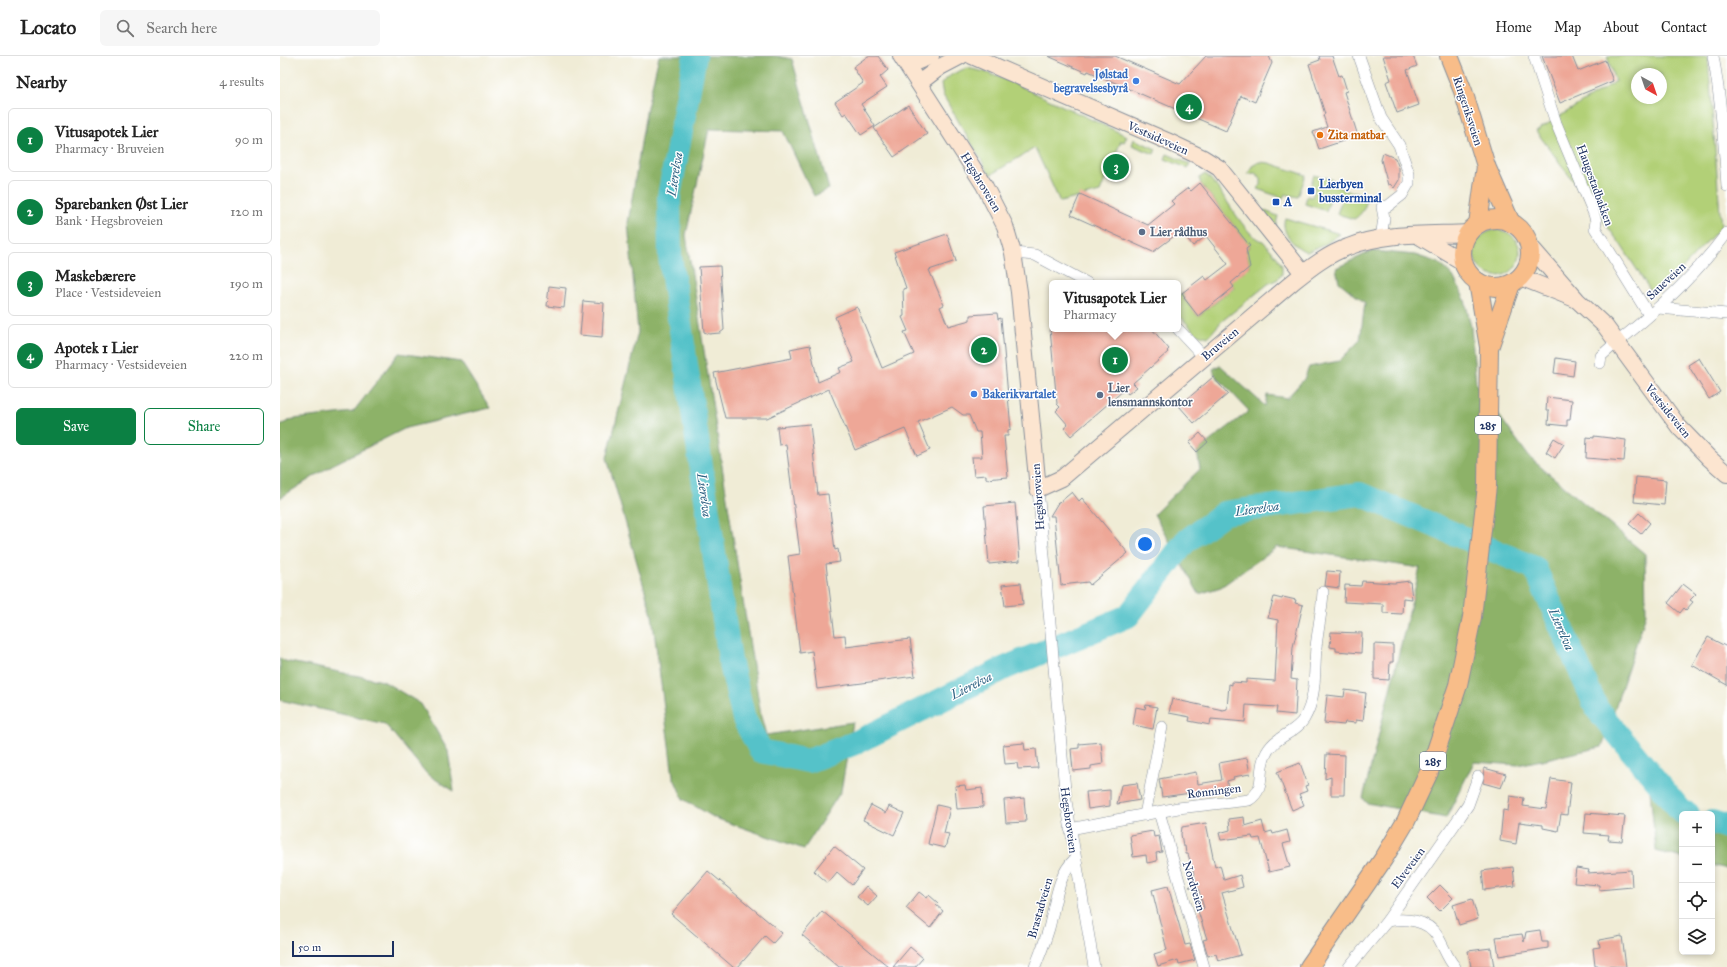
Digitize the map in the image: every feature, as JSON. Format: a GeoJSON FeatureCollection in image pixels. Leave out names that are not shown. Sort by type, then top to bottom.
{"type":"FeatureCollection","features":[{"type":"Feature","properties":{"kind":"main road","name":"Ringeriksveien"},"geometry":{"type":"LineString","coordinates":[[1449,56],[1463,91],[1486,166],[1511,223],[1522,230],[1530,246]]}},
{"type":"Feature","properties":{"kind":"main road","name":"Ringeriksveien"},"geometry":{"type":"LineString","coordinates":[[1463,262],[1463,245],[1474,228],[1486,166]]}},
{"type":"Feature","properties":{"kind":"main road"},"geometry":{"type":"LineString","coordinates":[[1474,228],[1494,219],[1511,223]]}},
{"type":"Feature","properties":{"kind":"main road","name":"285"},"geometry":{"type":"LineString","coordinates":[[1489,347],[1516,281],[1529,262],[1530,246]]}},
{"type":"Feature","properties":{"kind":"main road","name":"285"},"geometry":{"type":"LineString","coordinates":[[1309,967],[1384,858],[1406,821],[1429,772],[1458,685],[1474,603],[1485,503],[1489,447],[1489,347],[1478,282],[1469,273],[1463,262]]}},
{"type":"Feature","properties":{"kind":"main road"},"geometry":{"type":"LineString","coordinates":[[1478,282],[1494,287],[1516,281]]}},
{"type":"Feature","properties":{"kind":"street"},"geometry":{"type":"LineString","coordinates":[[904,61],[931,56]]}},
{"type":"Feature","properties":{"kind":"street","name":"Vestsideveien"},"geometry":{"type":"LineString","coordinates":[[919,83],[962,56],[1167,141],[1203,158],[1219,168],[1303,273]]}},
{"type":"Feature","properties":{"kind":"street"},"geometry":{"type":"LineString","coordinates":[[1359,56],[1381,118],[1399,144],[1409,174],[1409,183],[1402,195],[1388,206],[1382,207],[1384,218],[1381,238]]}},
{"type":"Feature","properties":{"kind":"street","name":"Haugestadbakken"},"geometry":{"type":"LineString","coordinates":[[1534,56],[1556,123],[1594,214],[1596,221],[1595,228],[1649,315]]}},
{"type":"Feature","properties":{"kind":"street"},"geometry":{"type":"LineString","coordinates":[[1713,56],[1718,81],[1723,126],[1727,186]]}},
{"type":"Feature","properties":{"kind":"street","name":"Hegsbroveien"},"geometry":{"type":"LineString","coordinates":[[904,61],[999,212],[1013,253],[1019,292],[1056,699],[1070,829],[1094,967]]}},
{"type":"Feature","properties":{"kind":"street","name":"Bruveien"},"geometry":{"type":"LineString","coordinates":[[1038,489],[1062,478],[1303,273],[1347,247],[1381,238],[1419,236],[1474,228]]}},
{"type":"Feature","properties":{"kind":"street","name":"Saueveien"},"geometry":{"type":"LineString","coordinates":[[1617,342],[1658,308],[1695,272],[1727,233]]}},
{"type":"Feature","properties":{"kind":"street"},"geometry":{"type":"LineString","coordinates":[[1419,236],[1463,262]]}},
{"type":"Feature","properties":{"kind":"street","name":"Vestsideveien"},"geometry":{"type":"LineString","coordinates":[[1530,246],[1577,300],[1605,326],[1679,427],[1727,474]]}},
{"type":"Feature","properties":{"kind":"street"},"geometry":{"type":"LineString","coordinates":[[1013,253],[1035,255],[1081,280]]}},
{"type":"Feature","properties":{"kind":"street","name":"Vestsideveien"},"geometry":{"type":"LineString","coordinates":[[1516,281],[1577,300]]}},
{"type":"Feature","properties":{"kind":"street"},"geometry":{"type":"LineString","coordinates":[[1658,308],[1727,314]]}},
{"type":"Feature","properties":{"kind":"street"},"geometry":{"type":"LineString","coordinates":[[1181,332],[1204,357]]}},
{"type":"Feature","properties":{"kind":"street"},"geometry":{"type":"LineString","coordinates":[[1600,363],[1601,356],[1617,342]]}},
{"type":"Feature","properties":{"kind":"street","name":"Rønningen"},"geometry":{"type":"LineString","coordinates":[[1070,829],[1093,823],[1159,812],[1249,800],[1256,796],[1260,788],[1264,758],[1268,750],[1277,739],[1297,727],[1308,710],[1315,682],[1316,648],[1323,592]]}},
{"type":"Feature","properties":{"kind":"street"},"geometry":{"type":"LineString","coordinates":[[1145,815],[1162,727]]}},
{"type":"Feature","properties":{"kind":"street","name":"Elveveien"},"geometry":{"type":"LineString","coordinates":[[1349,967],[1387,921],[1468,805],[1478,777]]}},
{"type":"Feature","properties":{"kind":"street","name":"Nordveien"},"geometry":{"type":"LineString","coordinates":[[1159,812],[1204,967]]}},
{"type":"Feature","properties":{"kind":"street","name":"Brastadveien"},"geometry":{"type":"LineString","coordinates":[[1035,967],[1049,929],[1060,884],[1067,866],[1075,859]]}},
{"type":"Feature","properties":{"kind":"street"},"geometry":{"type":"LineString","coordinates":[[1387,921],[1410,919],[1428,926],[1437,935],[1448,959],[1455,967]]}},
{"type":"Feature","properties":{"kind":"green space"},"geometry":{"type":"Polygon","coordinates":[[[659,56],[775,56],[792,59],[829,189],[814,196],[783,131],[709,129],[686,235],[761,716],[766,735],[853,722],[841,791],[804,849],[715,818],[683,799],[673,776],[652,615],[607,458],[638,332],[628,223],[646,112],[659,56]]]}},
{"type":"Feature","properties":{"kind":"green space"},"geometry":{"type":"Polygon","coordinates":[[[1607,56],[1708,56],[1721,227],[1671,280],[1652,293],[1621,245],[1536,131],[1615,82],[1607,56]]]}},
{"type":"Feature","properties":{"kind":"green space"},"geometry":{"type":"Polygon","coordinates":[[[967,68],[985,72],[1011,82],[1127,136],[1124,142],[1121,141],[1100,192],[1060,202],[1035,148],[990,175],[943,95],[941,84],[953,74],[967,68]]]}},
{"type":"Feature","properties":{"kind":"green space"},"geometry":{"type":"Polygon","coordinates":[[[1134,139],[1156,149],[1154,154],[1132,145],[1134,139]]]}},
{"type":"Feature","properties":{"kind":"green space"},"geometry":{"type":"Polygon","coordinates":[[[1167,154],[1190,164],[1187,168],[1165,159],[1167,154]]]}},
{"type":"Feature","properties":{"kind":"green space"},"geometry":{"type":"Polygon","coordinates":[[[1259,162],[1269,163],[1306,175],[1298,197],[1285,194],[1283,198],[1257,189],[1261,185],[1261,178],[1255,173],[1248,174],[1252,166],[1259,162]]]}},
{"type":"Feature","properties":{"kind":"green space"},"geometry":{"type":"Polygon","coordinates":[[[1205,174],[1211,180],[1241,222],[1256,238],[1263,241],[1277,257],[1282,266],[1282,274],[1278,279],[1268,284],[1222,321],[1208,337],[1197,334],[1181,317],[1181,294],[1182,293],[1185,297],[1184,299],[1198,316],[1234,288],[1231,282],[1250,267],[1246,250],[1250,246],[1201,184],[1199,178],[1205,174]]]}},
{"type":"Feature","properties":{"kind":"green space"},"geometry":{"type":"Polygon","coordinates":[[[1314,175],[1333,180],[1345,191],[1357,192],[1361,194],[1366,200],[1363,211],[1354,219],[1337,214],[1342,199],[1331,196],[1326,211],[1305,204],[1307,196],[1312,197],[1315,188],[1310,187],[1314,175]]]}},
{"type":"Feature","properties":{"kind":"green space"},"geometry":{"type":"Polygon","coordinates":[[[1262,210],[1278,216],[1275,228],[1262,210]]]}},
{"type":"Feature","properties":{"kind":"green space"},"geometry":{"type":"Polygon","coordinates":[[[1285,218],[1340,234],[1324,245],[1307,252],[1297,247],[1286,234],[1284,229],[1285,218]]]}},
{"type":"Feature","properties":{"kind":"green space"},"geometry":{"type":"Polygon","coordinates":[[[1502,230],[1514,236],[1519,244],[1519,262],[1514,270],[1506,275],[1492,276],[1480,270],[1475,262],[1474,248],[1480,236],[1488,231],[1502,230]]]}},
{"type":"Feature","properties":{"kind":"green space"},"geometry":{"type":"Polygon","coordinates":[[[1372,251],[1415,255],[1439,263],[1453,276],[1465,300],[1471,327],[1476,384],[1530,458],[1645,554],[1646,614],[1602,747],[1518,765],[1474,762],[1446,818],[1367,803],[1363,798],[1420,568],[1277,547],[1221,587],[1199,594],[1154,514],[1200,469],[1197,451],[1249,411],[1215,375],[1213,369],[1220,365],[1265,406],[1267,395],[1287,398],[1304,379],[1309,367],[1339,361],[1360,340],[1365,303],[1339,282],[1336,268],[1372,251]]]}},
{"type":"Feature","properties":{"kind":"green space"},"geometry":{"type":"Polygon","coordinates":[[[399,353],[461,362],[490,408],[406,428],[332,465],[280,498],[280,425],[293,419],[353,412],[399,353]]]}},
{"type":"Feature","properties":{"kind":"green space"},"geometry":{"type":"Polygon","coordinates":[[[280,658],[285,661],[383,681],[421,704],[448,751],[454,791],[427,774],[385,724],[280,700],[280,658]]]}},
{"type":"Feature","properties":{"kind":"green space"},"geometry":{"type":"Polygon","coordinates":[[[1648,772],[1678,810],[1681,811],[1679,811],[1679,857],[1656,851],[1648,772]]]}},
{"type":"Feature","properties":{"kind":"green space"},"geometry":{"type":"Polygon","coordinates":[[[1715,823],[1727,827],[1727,869],[1715,866],[1715,823]]]}},
{"type":"Feature","properties":{"kind":"building"},"geometry":{"type":"Polygon","coordinates":[[[868,56],[878,56],[888,70],[880,77],[887,87],[861,104],[875,126],[861,135],[846,113],[843,115],[835,102],[863,83],[853,67],[868,56]]]}},
{"type":"Feature","properties":{"kind":"building"},"geometry":{"type":"Polygon","coordinates":[[[1048,56],[1115,56],[1180,84],[1206,56],[1269,56],[1272,63],[1255,102],[1241,96],[1226,131],[1088,71],[1087,73],[1048,56]]]}},
{"type":"Feature","properties":{"kind":"building"},"geometry":{"type":"Polygon","coordinates":[[[1319,56],[1332,56],[1339,76],[1342,75],[1347,91],[1344,92],[1358,136],[1319,149],[1313,132],[1327,127],[1323,115],[1325,114],[1309,64],[1320,60],[1319,56]]]}},
{"type":"Feature","properties":{"kind":"building"},"geometry":{"type":"Polygon","coordinates":[[[1383,56],[1413,56],[1417,66],[1407,70],[1419,105],[1397,113],[1386,82],[1391,80],[1383,56]]]}},
{"type":"Feature","properties":{"kind":"building"},"geometry":{"type":"Polygon","coordinates":[[[1542,56],[1572,56],[1578,71],[1605,60],[1613,81],[1560,103],[1542,56]]]}},
{"type":"Feature","properties":{"kind":"building"},"geometry":{"type":"Polygon","coordinates":[[[908,105],[927,134],[894,157],[874,128],[908,105]]]}},
{"type":"Feature","properties":{"kind":"building"},"geometry":{"type":"Polygon","coordinates":[[[1383,153],[1395,158],[1399,168],[1399,180],[1394,188],[1390,184],[1388,185],[1381,160],[1383,153]]]}},
{"type":"Feature","properties":{"kind":"building","name":"Lier rådhus"},"geometry":{"type":"Polygon","coordinates":[[[1200,183],[1250,246],[1246,249],[1250,267],[1231,283],[1234,287],[1198,316],[1184,298],[1185,297],[1182,293],[1204,276],[1207,280],[1228,264],[1206,236],[1193,246],[1181,231],[1153,252],[1071,215],[1080,194],[1148,225],[1174,204],[1171,201],[1188,188],[1191,191],[1200,183]]]}},
{"type":"Feature","properties":{"kind":"building"},"geometry":{"type":"Polygon","coordinates":[[[947,234],[956,261],[929,270],[944,305],[940,307],[948,326],[970,320],[970,315],[997,313],[998,319],[1001,318],[1011,429],[1008,430],[1008,436],[1004,436],[1008,477],[986,479],[986,475],[974,476],[972,457],[982,457],[980,432],[976,432],[969,415],[963,415],[952,407],[918,422],[930,450],[917,456],[905,429],[855,450],[829,389],[767,418],[725,418],[714,373],[792,358],[790,349],[810,345],[818,382],[841,372],[839,368],[854,362],[835,317],[857,307],[882,368],[914,354],[904,332],[908,331],[902,317],[904,316],[903,289],[906,288],[894,252],[947,234]]]}},
{"type":"Feature","properties":{"kind":"building"},"geometry":{"type":"Polygon","coordinates":[[[720,266],[724,330],[720,333],[709,334],[704,332],[699,267],[720,266]]]}},
{"type":"Feature","properties":{"kind":"building"},"geometry":{"type":"Polygon","coordinates":[[[549,286],[566,288],[564,308],[547,306],[549,286]]]}},
{"type":"Feature","properties":{"kind":"building"},"geometry":{"type":"Polygon","coordinates":[[[583,301],[604,303],[602,337],[580,335],[583,301]]]}},
{"type":"Feature","properties":{"kind":"building"},"geometry":{"type":"Polygon","coordinates":[[[1050,332],[1155,332],[1169,349],[1167,351],[1168,352],[1133,383],[1137,387],[1128,394],[1124,390],[1071,436],[1064,428],[1068,425],[1056,411],[1060,407],[1057,404],[1050,332]]]}},
{"type":"Feature","properties":{"kind":"building"},"geometry":{"type":"Polygon","coordinates":[[[1556,358],[1575,361],[1573,376],[1554,373],[1556,358]]]}},
{"type":"Feature","properties":{"kind":"building"},"geometry":{"type":"Polygon","coordinates":[[[1699,358],[1720,392],[1709,399],[1688,365],[1699,358]]]}},
{"type":"Feature","properties":{"kind":"building"},"geometry":{"type":"Polygon","coordinates":[[[1213,377],[1228,394],[1194,423],[1179,406],[1213,377]]]}},
{"type":"Feature","properties":{"kind":"building"},"geometry":{"type":"Polygon","coordinates":[[[1547,397],[1572,400],[1570,420],[1567,420],[1567,426],[1548,424],[1549,411],[1546,411],[1547,397]]]}},
{"type":"Feature","properties":{"kind":"building"},"geometry":{"type":"Polygon","coordinates":[[[810,424],[818,495],[828,494],[835,550],[838,549],[840,562],[826,564],[835,636],[845,635],[846,647],[910,639],[915,676],[817,689],[812,651],[800,653],[788,556],[800,554],[786,444],[779,445],[777,427],[810,424]]]}},
{"type":"Feature","properties":{"kind":"building"},"geometry":{"type":"Polygon","coordinates":[[[1200,433],[1208,442],[1197,452],[1189,443],[1200,433]]]}},
{"type":"Feature","properties":{"kind":"building"},"geometry":{"type":"Polygon","coordinates":[[[1594,436],[1626,440],[1624,461],[1586,458],[1587,437],[1594,438],[1594,436]]]}},
{"type":"Feature","properties":{"kind":"building"},"geometry":{"type":"Polygon","coordinates":[[[1554,438],[1564,444],[1555,458],[1546,452],[1554,438]]]}},
{"type":"Feature","properties":{"kind":"building"},"geometry":{"type":"Polygon","coordinates":[[[1636,477],[1666,480],[1664,505],[1634,502],[1636,477]]]}},
{"type":"Feature","properties":{"kind":"building"},"geometry":{"type":"Polygon","coordinates":[[[1072,492],[1079,501],[1082,498],[1128,553],[1090,585],[1088,582],[1061,585],[1054,516],[1050,516],[1059,501],[1060,502],[1072,492]]]}},
{"type":"Feature","properties":{"kind":"building"},"geometry":{"type":"Polygon","coordinates":[[[1015,503],[1020,561],[989,564],[984,506],[1015,503]]]}},
{"type":"Feature","properties":{"kind":"building"},"geometry":{"type":"Polygon","coordinates":[[[1639,513],[1650,523],[1641,534],[1629,524],[1639,513]]]}},
{"type":"Feature","properties":{"kind":"building"},"geometry":{"type":"Polygon","coordinates":[[[1327,571],[1340,572],[1339,588],[1325,586],[1327,571]]]}},
{"type":"Feature","properties":{"kind":"building"},"geometry":{"type":"Polygon","coordinates":[[[1362,581],[1394,583],[1410,581],[1412,599],[1403,598],[1402,614],[1383,613],[1383,604],[1344,602],[1345,585],[1361,586],[1362,581]]]}},
{"type":"Feature","properties":{"kind":"building"},"geometry":{"type":"Polygon","coordinates":[[[1021,583],[1023,604],[1005,606],[1002,585],[1021,583]]]}},
{"type":"Feature","properties":{"kind":"building"},"geometry":{"type":"Polygon","coordinates":[[[1683,584],[1696,594],[1690,600],[1693,602],[1686,610],[1684,608],[1680,613],[1668,603],[1683,584]]]}},
{"type":"Feature","properties":{"kind":"building"},"geometry":{"type":"Polygon","coordinates":[[[1274,597],[1282,599],[1283,597],[1296,600],[1295,603],[1303,605],[1293,647],[1291,679],[1297,680],[1295,715],[1276,713],[1277,707],[1246,705],[1245,722],[1211,719],[1210,725],[1189,721],[1190,717],[1169,713],[1172,699],[1223,710],[1227,709],[1229,684],[1232,685],[1232,682],[1246,683],[1246,679],[1275,681],[1278,620],[1268,618],[1274,597]]]}},
{"type":"Feature","properties":{"kind":"building"},"geometry":{"type":"Polygon","coordinates":[[[1331,632],[1362,633],[1361,653],[1336,651],[1336,648],[1330,647],[1331,632]]]}},
{"type":"Feature","properties":{"kind":"building"},"geometry":{"type":"Polygon","coordinates":[[[1708,637],[1727,647],[1727,685],[1692,665],[1708,637]]]}},
{"type":"Feature","properties":{"kind":"building"},"geometry":{"type":"Polygon","coordinates":[[[1374,644],[1393,645],[1393,662],[1390,662],[1389,680],[1374,679],[1374,644]]]}},
{"type":"Feature","properties":{"kind":"building"},"geometry":{"type":"Polygon","coordinates":[[[1345,690],[1366,693],[1363,721],[1356,720],[1356,723],[1345,722],[1344,725],[1324,723],[1327,695],[1344,697],[1345,690]]]}},
{"type":"Feature","properties":{"kind":"building"},"geometry":{"type":"Polygon","coordinates":[[[1146,705],[1157,707],[1153,729],[1133,725],[1136,707],[1145,709],[1146,705]]]}},
{"type":"Feature","properties":{"kind":"building"},"geometry":{"type":"Polygon","coordinates":[[[1101,742],[1103,764],[1091,766],[1091,769],[1073,771],[1071,749],[1079,748],[1079,744],[1101,742]]]}},
{"type":"Feature","properties":{"kind":"building"},"geometry":{"type":"Polygon","coordinates":[[[1024,743],[1025,750],[1036,749],[1038,768],[1018,769],[1017,763],[1005,764],[1003,745],[1024,743]]]}},
{"type":"Feature","properties":{"kind":"building"},"geometry":{"type":"Polygon","coordinates":[[[1326,754],[1345,755],[1344,795],[1331,795],[1331,777],[1325,779],[1326,754]]]}},
{"type":"Feature","properties":{"kind":"building"},"geometry":{"type":"Polygon","coordinates":[[[1247,758],[1250,774],[1233,777],[1234,779],[1227,781],[1228,791],[1192,797],[1191,793],[1162,797],[1159,779],[1196,772],[1198,784],[1222,780],[1219,763],[1247,758]]]}},
{"type":"Feature","properties":{"kind":"building"},"geometry":{"type":"Polygon","coordinates":[[[1300,763],[1308,785],[1305,786],[1307,791],[1299,794],[1304,805],[1292,810],[1277,772],[1300,763]]]}},
{"type":"Feature","properties":{"kind":"building"},"geometry":{"type":"Polygon","coordinates":[[[1484,768],[1506,774],[1501,788],[1483,783],[1484,768]]]}},
{"type":"Feature","properties":{"kind":"building"},"geometry":{"type":"Polygon","coordinates":[[[1551,779],[1571,782],[1567,815],[1561,814],[1558,831],[1543,828],[1543,825],[1519,822],[1516,844],[1500,841],[1503,810],[1508,811],[1510,796],[1524,798],[1523,806],[1546,809],[1551,779]]]}},
{"type":"Feature","properties":{"kind":"building"},"geometry":{"type":"Polygon","coordinates":[[[1137,783],[1140,800],[1117,804],[1121,785],[1137,783]]]}},
{"type":"Feature","properties":{"kind":"building"},"geometry":{"type":"Polygon","coordinates":[[[965,785],[966,790],[982,788],[983,807],[957,809],[955,786],[965,785]]]}},
{"type":"Feature","properties":{"kind":"building"},"geometry":{"type":"Polygon","coordinates":[[[1110,790],[1110,806],[1088,809],[1086,792],[1110,790]]]}},
{"type":"Feature","properties":{"kind":"building"},"geometry":{"type":"Polygon","coordinates":[[[1024,798],[1026,822],[1006,823],[1004,800],[1024,798]]]}},
{"type":"Feature","properties":{"kind":"building"},"geometry":{"type":"Polygon","coordinates":[[[871,805],[886,813],[889,806],[904,813],[894,835],[863,820],[871,805]]]}},
{"type":"Feature","properties":{"kind":"building"},"geometry":{"type":"Polygon","coordinates":[[[937,805],[950,808],[944,833],[949,834],[945,848],[928,844],[937,805]]]}},
{"type":"Feature","properties":{"kind":"building"},"geometry":{"type":"Polygon","coordinates":[[[1586,813],[1625,816],[1622,841],[1608,840],[1609,835],[1584,833],[1586,813]]]}},
{"type":"Feature","properties":{"kind":"building"},"geometry":{"type":"Polygon","coordinates":[[[1244,817],[1245,826],[1262,821],[1265,833],[1272,831],[1273,834],[1287,830],[1290,842],[1283,844],[1290,867],[1269,872],[1260,838],[1253,839],[1252,836],[1221,840],[1219,833],[1230,830],[1229,819],[1244,817]]]}},
{"type":"Feature","properties":{"kind":"building"},"geometry":{"type":"Polygon","coordinates":[[[1206,823],[1215,867],[1220,865],[1224,880],[1240,875],[1243,887],[1222,893],[1241,955],[1218,961],[1216,954],[1208,956],[1203,940],[1207,939],[1198,911],[1204,908],[1198,888],[1189,887],[1196,881],[1188,854],[1186,854],[1185,846],[1183,846],[1181,834],[1182,827],[1206,823]]]}},
{"type":"Feature","properties":{"kind":"building"},"geometry":{"type":"Polygon","coordinates":[[[1153,831],[1154,837],[1159,836],[1162,852],[1156,853],[1157,861],[1147,863],[1146,855],[1133,857],[1130,835],[1153,831]]]}},
{"type":"Feature","properties":{"kind":"building"},"geometry":{"type":"Polygon","coordinates":[[[834,846],[863,870],[852,885],[837,872],[828,883],[814,871],[834,846]]]}},
{"type":"Feature","properties":{"kind":"building"},"geometry":{"type":"Polygon","coordinates":[[[1513,867],[1515,886],[1484,890],[1482,871],[1513,867]]]}},
{"type":"Feature","properties":{"kind":"building"},"geometry":{"type":"Polygon","coordinates":[[[1576,868],[1589,870],[1588,873],[1631,870],[1632,887],[1599,890],[1599,885],[1574,883],[1576,868]]]}},
{"type":"Feature","properties":{"kind":"building"},"geometry":{"type":"Polygon","coordinates":[[[708,871],[782,933],[773,943],[765,936],[738,967],[733,967],[671,914],[708,871]]]}},
{"type":"Feature","properties":{"kind":"building"},"geometry":{"type":"Polygon","coordinates":[[[1440,885],[1453,898],[1440,911],[1427,898],[1440,885]]]}},
{"type":"Feature","properties":{"kind":"building"},"geometry":{"type":"Polygon","coordinates":[[[866,886],[877,896],[868,906],[857,897],[866,886]]]}},
{"type":"Feature","properties":{"kind":"building"},"geometry":{"type":"Polygon","coordinates":[[[1168,886],[1185,945],[1190,944],[1195,960],[1179,964],[1178,960],[1158,966],[1154,954],[1167,950],[1152,890],[1168,886]]]}},
{"type":"Feature","properties":{"kind":"building"},"geometry":{"type":"Polygon","coordinates":[[[919,892],[927,898],[929,895],[938,903],[936,905],[943,911],[930,928],[906,908],[919,892]]]}},
{"type":"Feature","properties":{"kind":"building"},"geometry":{"type":"Polygon","coordinates":[[[1472,899],[1478,919],[1459,925],[1453,905],[1472,899]]]}},
{"type":"Feature","properties":{"kind":"building"},"geometry":{"type":"Polygon","coordinates":[[[822,911],[889,967],[839,967],[802,935],[822,911]]]}},
{"type":"Feature","properties":{"kind":"building"},"geometry":{"type":"Polygon","coordinates":[[[1540,930],[1542,942],[1548,942],[1548,948],[1499,956],[1496,937],[1522,934],[1524,942],[1526,932],[1540,930]]]}},
{"type":"Feature","properties":{"kind":"building"},"geometry":{"type":"Polygon","coordinates":[[[1622,936],[1626,967],[1595,966],[1593,948],[1600,947],[1599,940],[1622,936]]]}},
{"type":"Feature","properties":{"kind":"building"},"geometry":{"type":"Polygon","coordinates":[[[910,947],[923,958],[915,967],[893,967],[910,947]]]}},
{"type":"Feature","properties":{"kind":"building"},"geometry":{"type":"Polygon","coordinates":[[[1491,948],[1494,967],[1471,967],[1468,951],[1491,948]]]}},
{"type":"Feature","properties":{"kind":"waterway","name":"Lierelva"},"geometry":{"type":"LineString","coordinates":[[695,56],[669,196],[670,257],[730,660],[744,719],[761,751],[808,761],[855,743],[1005,668],[1128,616],[1185,542],[1224,513],[1360,494],[1535,568],[1597,709],[1681,811]]}},
{"type":"Feature","properties":{"kind":"waterway","name":"Lierelva"},"geometry":{"type":"LineString","coordinates":[[1715,823],[1727,827]]}},
{"type":"Feature","properties":{"kind":"place","name":"Jølstad begravelsesbyrå"},"geometry":{"type":"Point","coordinates":[1136,81]}},
{"type":"Feature","properties":{"kind":"place","name":"Apotek 1 Lier"},"geometry":{"type":"Point","coordinates":[1189,107]}},
{"type":"Feature","properties":{"kind":"place","name":"Zita matbar"},"geometry":{"type":"Point","coordinates":[1320,135]}},
{"type":"Feature","properties":{"kind":"place","name":"Maskebærere"},"geometry":{"type":"Point","coordinates":[1116,167]}},
{"type":"Feature","properties":{"kind":"place","name":"Lierbyen bussterminal"},"geometry":{"type":"Point","coordinates":[1311,191]}},
{"type":"Feature","properties":{"kind":"place","name":"A"},"geometry":{"type":"Point","coordinates":[1276,202]}},
{"type":"Feature","properties":{"kind":"place","name":"Lier rådhus"},"geometry":{"type":"Point","coordinates":[1142,232]}},
{"type":"Feature","properties":{"kind":"place","name":"Sparebanken Øst Lier"},"geometry":{"type":"Point","coordinates":[984,350]}},
{"type":"Feature","properties":{"kind":"place","name":"Vitusapotek Lier"},"geometry":{"type":"Point","coordinates":[1115,360]}},
{"type":"Feature","properties":{"kind":"place","name":"Bakerikvartalet"},"geometry":{"type":"Point","coordinates":[974,394]}},
{"type":"Feature","properties":{"kind":"place","name":"Lier lensmannskontor"},"geometry":{"type":"Point","coordinates":[1100,395]}}]}
